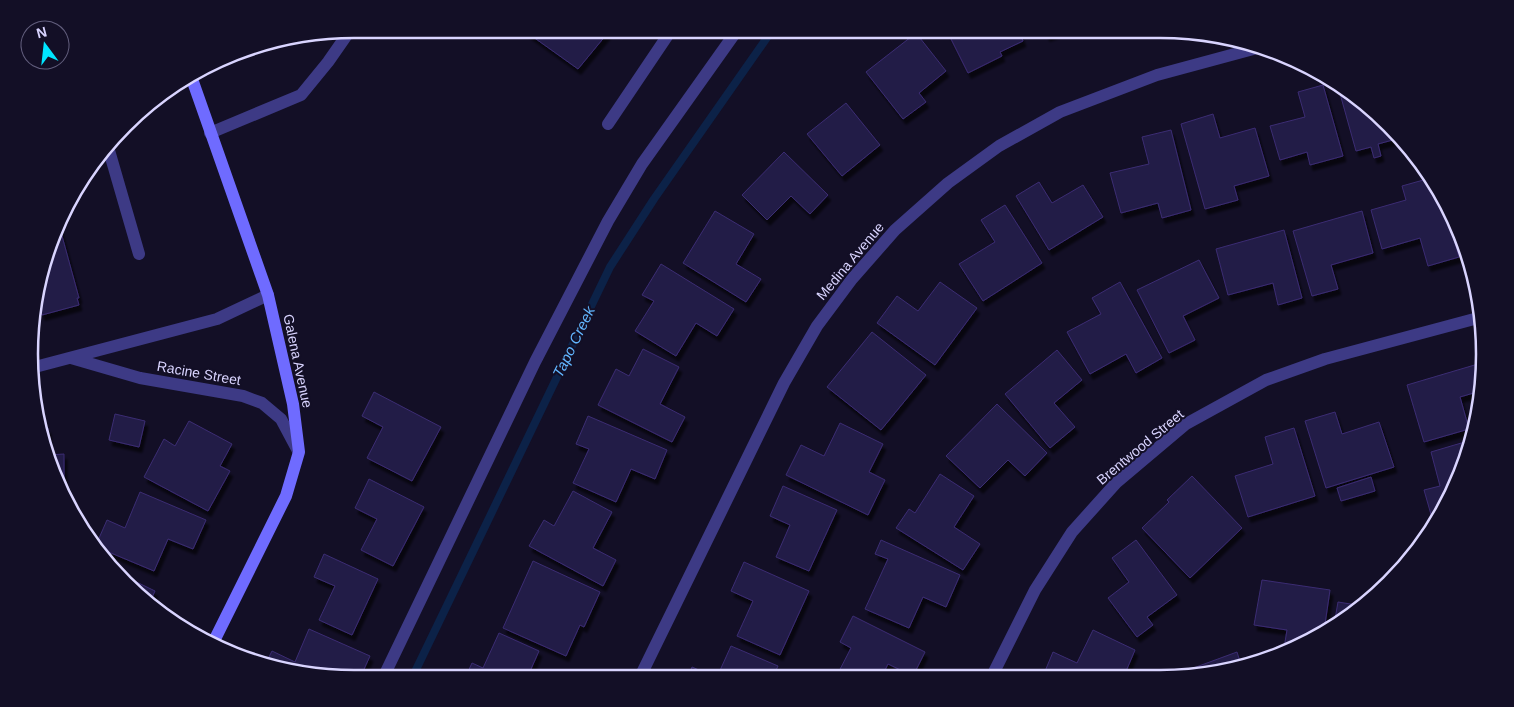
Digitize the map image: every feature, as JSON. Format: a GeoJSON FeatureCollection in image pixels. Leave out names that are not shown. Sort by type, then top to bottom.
{"type":"FeatureCollection","features":[{"type":"Feature","properties":{"kind":"street"},"geometry":{"type":"LineString","coordinates":[[210,133],[301,95],[345,37]]}},
{"type":"Feature","properties":{"kind":"street"},"geometry":{"type":"LineString","coordinates":[[608,124],[667,37]]}},
{"type":"Feature","properties":{"kind":"street"},"geometry":{"type":"LineString","coordinates":[[386,670],[535,362],[608,221],[642,164],[732,37]]}},
{"type":"Feature","properties":{"kind":"street","name":"Medina Avenue"},"geometry":{"type":"LineString","coordinates":[[643,670],[784,383],[828,310],[852,279],[896,230],[948,183],[999,146],[1060,112],[1157,75],[1249,50]]}},
{"type":"Feature","properties":{"kind":"street","name":"Galena Avenue"},"geometry":{"type":"LineString","coordinates":[[193,81],[268,295],[293,404],[299,452],[286,496],[216,638]]}},
{"type":"Feature","properties":{"kind":"street"},"geometry":{"type":"LineString","coordinates":[[110,153],[140,254]]}},
{"type":"Feature","properties":{"kind":"street"},"geometry":{"type":"LineString","coordinates":[[38,367],[217,319],[268,295]]}},
{"type":"Feature","properties":{"kind":"street","name":"Brentwood Street"},"geometry":{"type":"LineString","coordinates":[[995,670],[1035,590],[1072,532],[1116,483],[1186,424],[1275,377],[1325,359],[1475,319]]}},
{"type":"Feature","properties":{"kind":"street","name":"Racine Street"},"geometry":{"type":"LineString","coordinates":[[71,358],[140,378],[243,396],[262,403],[281,419],[299,452]]}},
{"type":"Feature","properties":{"kind":"building"},"geometry":{"type":"Polygon","coordinates":[[[533,37],[604,37],[578,69],[533,37]]]}},
{"type":"Feature","properties":{"kind":"building"},"geometry":{"type":"Polygon","coordinates":[[[911,37],[919,37],[946,71],[919,93],[926,102],[903,119],[866,72],[911,37]]]}},
{"type":"Feature","properties":{"kind":"building"},"geometry":{"type":"Polygon","coordinates":[[[950,37],[1021,37],[1023,41],[1000,52],[1002,56],[968,73],[950,37]]]}},
{"type":"Feature","properties":{"kind":"building"},"geometry":{"type":"Polygon","coordinates":[[[1323,85],[1343,156],[1310,165],[1307,152],[1280,160],[1270,126],[1305,117],[1298,92],[1323,85]]]}},
{"type":"Feature","properties":{"kind":"building"},"geometry":{"type":"Polygon","coordinates":[[[1340,94],[1369,116],[1393,140],[1378,144],[1381,156],[1374,158],[1371,147],[1356,151],[1340,94]]]}},
{"type":"Feature","properties":{"kind":"building"},"geometry":{"type":"Polygon","coordinates":[[[846,103],[880,145],[842,176],[807,134],[846,103]]]}},
{"type":"Feature","properties":{"kind":"building"},"geometry":{"type":"Polygon","coordinates":[[[1213,114],[1220,138],[1255,128],[1269,176],[1234,186],[1238,200],[1205,209],[1181,124],[1213,114]]]}},
{"type":"Feature","properties":{"kind":"building"},"geometry":{"type":"Polygon","coordinates":[[[1171,130],[1191,210],[1162,218],[1158,203],[1121,213],[1110,173],[1149,164],[1142,137],[1171,130]]]}},
{"type":"Feature","properties":{"kind":"building"},"geometry":{"type":"Polygon","coordinates":[[[784,152],[828,195],[810,214],[791,196],[767,220],[742,195],[784,152]]]}},
{"type":"Feature","properties":{"kind":"building"},"geometry":{"type":"Polygon","coordinates":[[[1424,180],[1444,214],[1459,257],[1428,266],[1420,238],[1382,249],[1371,210],[1406,200],[1402,186],[1424,180]]]}},
{"type":"Feature","properties":{"kind":"building"},"geometry":{"type":"Polygon","coordinates":[[[1039,182],[1052,203],[1083,185],[1103,217],[1049,250],[1016,196],[1039,182]]]}},
{"type":"Feature","properties":{"kind":"building"},"geometry":{"type":"Polygon","coordinates":[[[1005,205],[1042,263],[983,301],[959,264],[995,242],[981,220],[1005,205]]]}},
{"type":"Feature","properties":{"kind":"building"},"geometry":{"type":"Polygon","coordinates":[[[715,211],[754,234],[736,264],[761,279],[746,302],[683,263],[715,211]]]}},
{"type":"Feature","properties":{"kind":"building"},"geometry":{"type":"Polygon","coordinates":[[[1362,211],[1373,253],[1331,265],[1338,289],[1312,296],[1293,231],[1362,211]]]}},
{"type":"Feature","properties":{"kind":"building"},"geometry":{"type":"Polygon","coordinates":[[[1284,230],[1302,298],[1278,305],[1273,283],[1228,295],[1216,249],[1284,230]]]}},
{"type":"Feature","properties":{"kind":"building"},"geometry":{"type":"Polygon","coordinates":[[[62,234],[79,298],[77,298],[79,305],[42,315],[40,310],[48,272],[62,234]]]}},
{"type":"Feature","properties":{"kind":"building"},"geometry":{"type":"Polygon","coordinates":[[[1199,260],[1219,298],[1183,316],[1195,340],[1169,353],[1137,290],[1199,260]]]}},
{"type":"Feature","properties":{"kind":"building"},"geometry":{"type":"Polygon","coordinates":[[[661,264],[734,309],[717,336],[696,323],[676,356],[635,331],[654,301],[642,295],[661,264]]]}},
{"type":"Feature","properties":{"kind":"building"},"geometry":{"type":"Polygon","coordinates":[[[940,282],[977,308],[935,365],[877,323],[897,296],[918,311],[940,282]]]}},
{"type":"Feature","properties":{"kind":"building"},"geometry":{"type":"Polygon","coordinates":[[[1120,282],[1162,358],[1136,373],[1126,354],[1090,374],[1067,332],[1101,314],[1092,298],[1120,282]]]}},
{"type":"Feature","properties":{"kind":"building"},"geometry":{"type":"Polygon","coordinates":[[[872,332],[926,375],[881,430],[827,387],[872,332]]]}},
{"type":"Feature","properties":{"kind":"building"},"geometry":{"type":"Polygon","coordinates":[[[643,349],[679,367],[660,404],[685,417],[672,442],[598,405],[616,369],[629,376],[643,349]]]}},
{"type":"Feature","properties":{"kind":"building"},"geometry":{"type":"Polygon","coordinates":[[[1057,350],[1082,380],[1054,403],[1075,427],[1050,448],[1005,394],[1057,350]]]}},
{"type":"Feature","properties":{"kind":"building"},"geometry":{"type":"Polygon","coordinates":[[[1476,365],[1474,393],[1460,397],[1468,425],[1467,430],[1424,442],[1407,385],[1476,365]]]}},
{"type":"Feature","properties":{"kind":"building"},"geometry":{"type":"Polygon","coordinates":[[[374,392],[441,427],[412,481],[367,458],[383,427],[362,416],[374,392]]]}},
{"type":"Feature","properties":{"kind":"building"},"geometry":{"type":"Polygon","coordinates":[[[997,404],[1047,453],[1025,476],[1008,460],[980,488],[946,456],[997,404]]]}},
{"type":"Feature","properties":{"kind":"building"},"geometry":{"type":"Polygon","coordinates":[[[1335,412],[1342,434],[1379,422],[1394,467],[1326,488],[1305,421],[1335,412]]]}},
{"type":"Feature","properties":{"kind":"building"},"geometry":{"type":"Polygon","coordinates":[[[115,414],[145,421],[139,447],[109,440],[115,414]]]}},
{"type":"Feature","properties":{"kind":"building"},"geometry":{"type":"Polygon","coordinates":[[[588,416],[667,450],[655,479],[631,469],[616,502],[573,483],[589,449],[576,444],[588,416]]]}},
{"type":"Feature","properties":{"kind":"building"},"geometry":{"type":"Polygon","coordinates":[[[189,421],[232,444],[220,466],[230,471],[208,511],[144,477],[164,439],[175,446],[189,421]]]}},
{"type":"Feature","properties":{"kind":"building"},"geometry":{"type":"Polygon","coordinates":[[[840,423],[883,444],[869,472],[885,480],[868,515],[786,475],[801,445],[824,456],[840,423]]]}},
{"type":"Feature","properties":{"kind":"building"},"geometry":{"type":"Polygon","coordinates":[[[1294,428],[1315,496],[1248,517],[1235,476],[1273,464],[1265,437],[1294,428]]]}},
{"type":"Feature","properties":{"kind":"building"},"geometry":{"type":"Polygon","coordinates":[[[1464,442],[1444,493],[1431,516],[1424,490],[1440,486],[1431,452],[1464,442]]]}},
{"type":"Feature","properties":{"kind":"building"},"geometry":{"type":"Polygon","coordinates":[[[64,454],[64,479],[54,455],[64,454]]]}},
{"type":"Feature","properties":{"kind":"building"},"geometry":{"type":"Polygon","coordinates":[[[940,474],[974,496],[954,527],[980,544],[963,570],[896,528],[909,509],[915,513],[940,474]]]}},
{"type":"Feature","properties":{"kind":"building"},"geometry":{"type":"Polygon","coordinates":[[[1192,476],[1242,528],[1190,578],[1142,528],[1192,476]]]}},
{"type":"Feature","properties":{"kind":"building"},"geometry":{"type":"Polygon","coordinates":[[[1371,477],[1375,491],[1341,501],[1337,488],[1371,477]]]}},
{"type":"Feature","properties":{"kind":"building"},"geometry":{"type":"Polygon","coordinates":[[[369,479],[424,507],[393,566],[361,550],[377,519],[355,508],[369,479]]]}},
{"type":"Feature","properties":{"kind":"building"},"geometry":{"type":"Polygon","coordinates":[[[783,486],[837,510],[809,571],[776,557],[790,525],[770,516],[783,486]]]}},
{"type":"Feature","properties":{"kind":"building"},"geometry":{"type":"Polygon","coordinates":[[[573,491],[612,512],[593,548],[616,560],[603,586],[529,546],[544,520],[554,526],[573,491]]]}},
{"type":"Feature","properties":{"kind":"building"},"geometry":{"type":"Polygon","coordinates":[[[140,492],[206,520],[193,549],[168,539],[154,571],[108,552],[98,540],[107,520],[125,528],[140,492]]]}},
{"type":"Feature","properties":{"kind":"building"},"geometry":{"type":"Polygon","coordinates":[[[881,540],[960,575],[946,607],[923,597],[909,628],[865,609],[888,559],[875,554],[881,540]]]}},
{"type":"Feature","properties":{"kind":"building"},"geometry":{"type":"Polygon","coordinates":[[[1136,540],[1177,595],[1147,617],[1153,625],[1137,637],[1108,598],[1129,582],[1112,558],[1136,540]]]}},
{"type":"Feature","properties":{"kind":"building"},"geometry":{"type":"Polygon","coordinates":[[[324,554],[378,579],[352,635],[319,620],[335,586],[314,577],[324,554]]]}},
{"type":"Feature","properties":{"kind":"building"},"geometry":{"type":"Polygon","coordinates":[[[533,561],[600,592],[584,627],[580,625],[566,656],[503,628],[533,561]]]}},
{"type":"Feature","properties":{"kind":"building"},"geometry":{"type":"Polygon","coordinates":[[[744,562],[809,591],[780,655],[737,636],[753,601],[731,591],[744,562]]]}},
{"type":"Feature","properties":{"kind":"building"},"geometry":{"type":"Polygon","coordinates":[[[1262,580],[1330,590],[1325,623],[1300,637],[1285,643],[1287,630],[1254,625],[1262,580]]]}},
{"type":"Feature","properties":{"kind":"building"},"geometry":{"type":"Polygon","coordinates":[[[134,581],[155,591],[152,597],[134,581]]]}},
{"type":"Feature","properties":{"kind":"building"},"geometry":{"type":"Polygon","coordinates":[[[1338,602],[1353,604],[1336,616],[1338,602]]]}},
{"type":"Feature","properties":{"kind":"building"},"geometry":{"type":"Polygon","coordinates":[[[853,616],[925,652],[916,670],[900,670],[888,664],[885,670],[840,670],[851,648],[840,642],[853,616]]]}},
{"type":"Feature","properties":{"kind":"building"},"geometry":{"type":"Polygon","coordinates":[[[309,629],[370,656],[364,670],[312,667],[269,658],[272,651],[295,662],[309,629]]]}},
{"type":"Feature","properties":{"kind":"building"},"geometry":{"type":"Polygon","coordinates":[[[1093,630],[1135,650],[1127,670],[1046,670],[1053,652],[1077,663],[1093,630]]]}},
{"type":"Feature","properties":{"kind":"building"},"geometry":{"type":"Polygon","coordinates":[[[499,633],[539,651],[531,670],[469,670],[472,663],[483,668],[499,633]]]}},
{"type":"Feature","properties":{"kind":"building"},"geometry":{"type":"Polygon","coordinates":[[[731,646],[778,666],[776,670],[720,670],[731,646]]]}},
{"type":"Feature","properties":{"kind":"building"},"geometry":{"type":"Polygon","coordinates":[[[1237,652],[1239,660],[1202,667],[1194,668],[1237,652]]]}},
{"type":"Feature","properties":{"kind":"waterway","name":"Tapo Creek"},"geometry":{"type":"LineString","coordinates":[[416,670],[610,267],[654,199],[767,37]]}}]}
